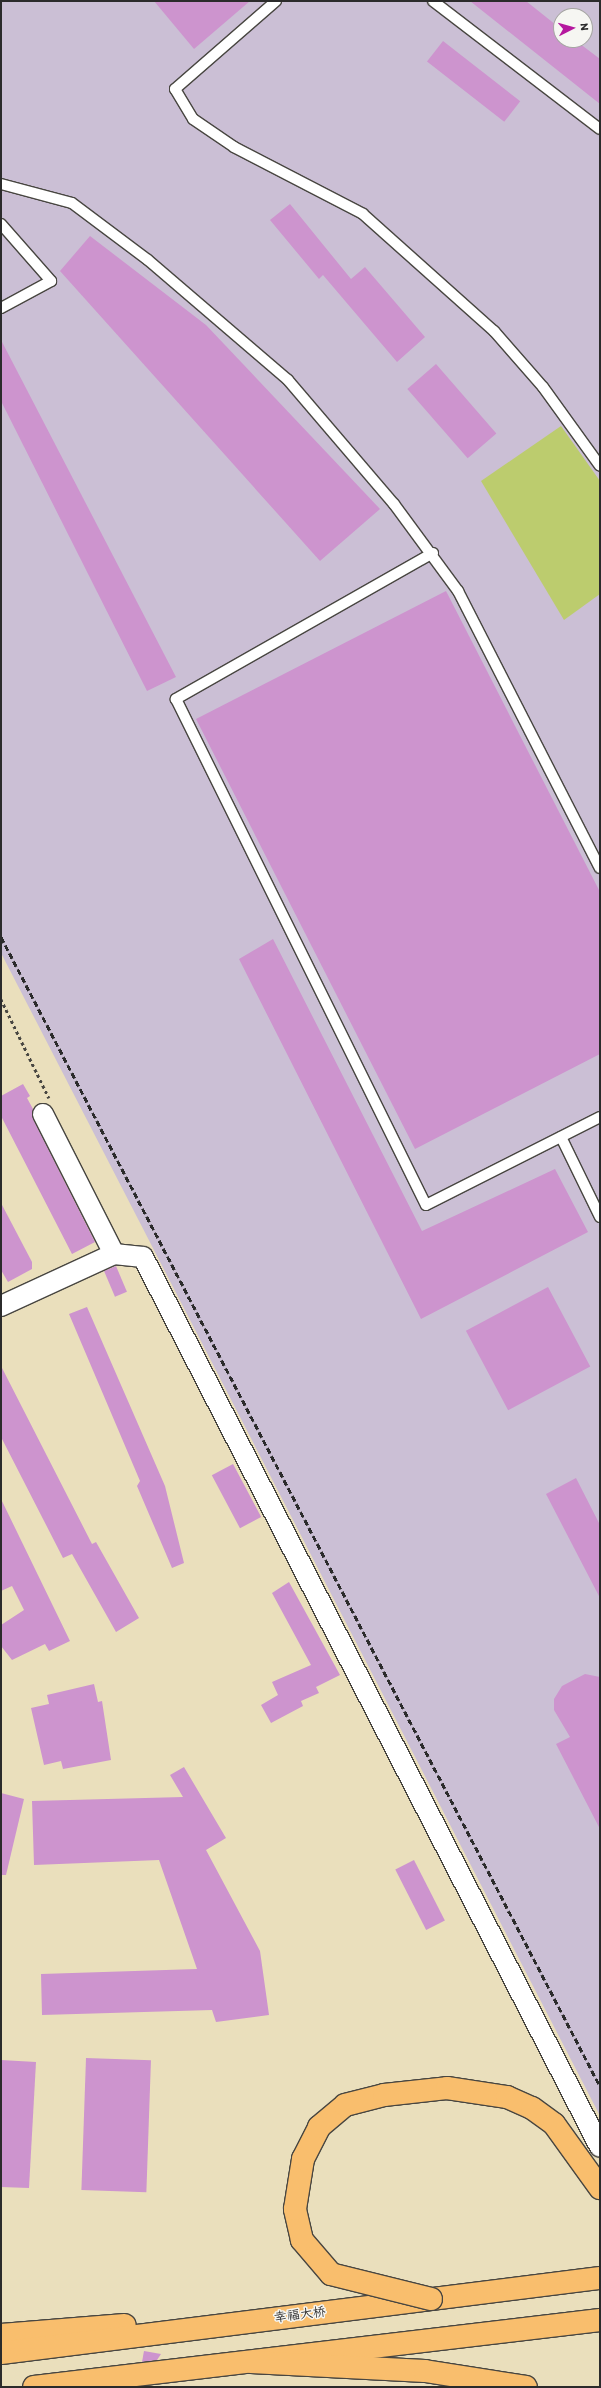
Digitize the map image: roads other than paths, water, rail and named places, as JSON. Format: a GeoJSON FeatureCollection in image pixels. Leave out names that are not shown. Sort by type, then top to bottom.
{"type":"FeatureCollection","features":[{"type":"Feature","properties":{"kind":"main road"},"geometry":{"type":"LineString","coordinates":[[431,2299],[331,2274],[302,2240],[294,2209],[303,2159],[319,2127],[345,2105],[384,2095],[447,2088],[507,2098],[532,2108],[554,2124],[600,2188]]}},
{"type":"Feature","properties":{"kind":"main road","name":"幸福大桥"},"geometry":{"type":"LineString","coordinates":[[1,2353],[600,2278]]}},
{"type":"Feature","properties":{"kind":"main road"},"geometry":{"type":"LineString","coordinates":[[34,2387],[600,2320]]}},
{"type":"Feature","properties":{"kind":"main road"},"geometry":{"type":"LineString","coordinates":[[1,2335],[92,2325],[216,2326]]}},
{"type":"Feature","properties":{"kind":"main road"},"geometry":{"type":"LineString","coordinates":[[251,2362],[425,2371],[526,2387]]}},
{"type":"Feature","properties":{"kind":"street"},"geometry":{"type":"LineString","coordinates":[[43,1114],[114,1254]]}},
{"type":"Feature","properties":{"kind":"street"},"geometry":{"type":"LineString","coordinates":[[1,1306],[114,1254],[143,1257],[600,2147]]}},
{"type":"Feature","properties":{"kind":"lane"},"geometry":{"type":"LineString","coordinates":[[276,1],[175,89],[193,119],[234,147],[363,214],[494,331],[543,387],[600,466]]}},
{"type":"Feature","properties":{"kind":"lane"},"geometry":{"type":"LineString","coordinates":[[433,1],[600,129]]}},
{"type":"Feature","properties":{"kind":"lane"},"geometry":{"type":"LineString","coordinates":[[1,184],[72,203],[148,260],[282,375],[433,553],[458,591],[600,868]]}},
{"type":"Feature","properties":{"kind":"lane"},"geometry":{"type":"LineString","coordinates":[[1,224],[51,281],[1,308]]}},
{"type":"Feature","properties":{"kind":"lane"},"geometry":{"type":"LineString","coordinates":[[433,553],[176,699],[426,1205],[600,1117]]}},
{"type":"Feature","properties":{"kind":"lane"},"geometry":{"type":"LineString","coordinates":[[560,1138],[600,1217]]}},
{"type":"Feature","properties":{"kind":"railway"},"geometry":{"type":"LineString","coordinates":[[1,937],[600,2086]]}}]}
